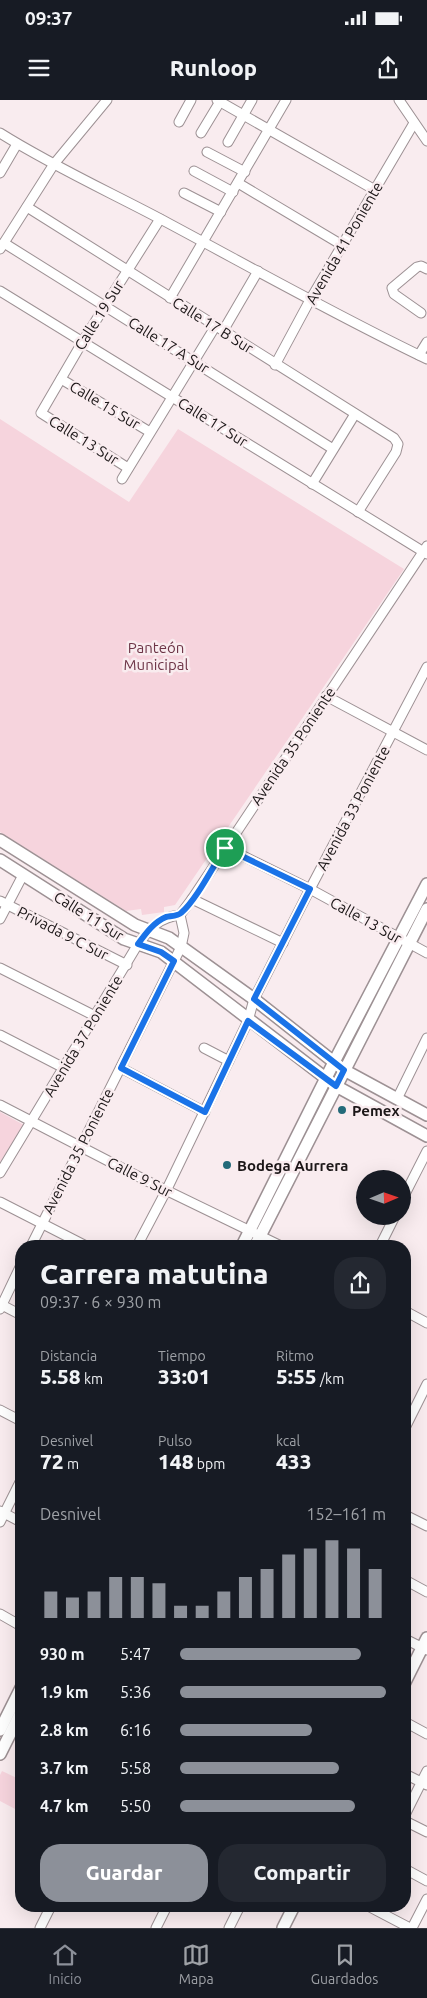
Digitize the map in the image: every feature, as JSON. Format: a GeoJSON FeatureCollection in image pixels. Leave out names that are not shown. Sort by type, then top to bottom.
{"type":"FeatureCollection","features":[{"type":"Feature","properties":{"kind":"main road","name":"Calle 11 Sur"},"geometry":{"type":"LineString","coordinates":[[0,840],[135,925],[169,938],[254,999],[344,1070],[427,1116]]}},
{"type":"Feature","properties":{"kind":"main road","name":"Calle 11 Sur"},"geometry":{"type":"LineString","coordinates":[[0,860],[124,939],[161,952],[171,966],[187,972],[248,1021],[336,1086],[427,1136]]}},
{"type":"Feature","properties":{"kind":"main road"},"geometry":{"type":"LineString","coordinates":[[248,1240],[256,1233],[336,1086],[404,941],[427,884]]}},
{"type":"Feature","properties":{"kind":"main road"},"geometry":{"type":"LineString","coordinates":[[255,1240],[256,1233],[334,1062],[404,941],[427,909]]}},
{"type":"Feature","properties":{"kind":"main road"},"geometry":{"type":"LineString","coordinates":[[411,1671],[425,1645]]}},
{"type":"Feature","properties":{"kind":"main road"},"geometry":{"type":"LineString","coordinates":[[0,1730],[13,1717]]}},
{"type":"Feature","properties":{"kind":"main road"},"geometry":{"type":"LineString","coordinates":[[0,1754],[13,1717]]}},
{"type":"Feature","properties":{"kind":"main road"},"geometry":{"type":"LineString","coordinates":[[283,1928],[291,1912]]}},
{"type":"Feature","properties":{"kind":"street"},"geometry":{"type":"LineString","coordinates":[[2,246],[54,164],[107,100]]}},
{"type":"Feature","properties":{"kind":"street"},"geometry":{"type":"LineString","coordinates":[[180,122],[192,100]]}},
{"type":"Feature","properties":{"kind":"street"},"geometry":{"type":"LineString","coordinates":[[228,142],[252,100]]}},
{"type":"Feature","properties":{"kind":"street"},"geometry":{"type":"LineString","coordinates":[[170,298],[286,100]]}},
{"type":"Feature","properties":{"kind":"street"},"geometry":{"type":"LineString","coordinates":[[399,100],[427,141]]}},
{"type":"Feature","properties":{"kind":"street"},"geometry":{"type":"LineString","coordinates":[[201,134],[220,101],[375,190]]}},
{"type":"Feature","properties":{"kind":"street","name":"Avenida 41 Poniente"},"geometry":{"type":"LineString","coordinates":[[275,365],[310,300],[414,123]]}},
{"type":"Feature","properties":{"kind":"street"},"geometry":{"type":"LineString","coordinates":[[0,133],[54,164],[310,300],[423,357],[427,342]]}},
{"type":"Feature","properties":{"kind":"street"},"geometry":{"type":"LineString","coordinates":[[0,173],[18,144]]}},
{"type":"Feature","properties":{"kind":"street"},"geometry":{"type":"LineString","coordinates":[[207,152],[245,172]]}},
{"type":"Feature","properties":{"kind":"street"},"geometry":{"type":"LineString","coordinates":[[194,171],[233,192]]}},
{"type":"Feature","properties":{"kind":"street"},"geometry":{"type":"LineString","coordinates":[[238,183],[342,245]]}},
{"type":"Feature","properties":{"kind":"street"},"geometry":{"type":"LineString","coordinates":[[184,193],[221,212]]}},
{"type":"Feature","properties":{"kind":"street","name":"Calle 17 B Sur"},"geometry":{"type":"LineString","coordinates":[[27,207],[275,365],[394,438],[398,444],[396,452],[358,512]]}},
{"type":"Feature","properties":{"kind":"street","name":"Calle 19 Sur"},"geometry":{"type":"LineString","coordinates":[[41,413],[105,305],[160,219]]}},
{"type":"Feature","properties":{"kind":"street","name":"Calle 17 A Sur"},"geometry":{"type":"LineString","coordinates":[[2,246],[105,305],[333,449]]}},
{"type":"Feature","properties":{"kind":"street"},"geometry":{"type":"LineString","coordinates":[[421,313],[394,294],[392,288],[417,267],[421,266],[427,269]]}},
{"type":"Feature","properties":{"kind":"street"},"geometry":{"type":"LineString","coordinates":[[122,479],[194,361],[219,329],[258,272]]}},
{"type":"Feature","properties":{"kind":"street","name":"Calle 17 Sur"},"geometry":{"type":"LineString","coordinates":[[0,291],[312,484],[426,551]]}},
{"type":"Feature","properties":{"kind":"street","name":"Calle 15 Sur"},"geometry":{"type":"LineString","coordinates":[[61,379],[150,432]]}},
{"type":"Feature","properties":{"kind":"street","name":"Calle 13 Sur"},"geometry":{"type":"LineString","coordinates":[[41,413],[128,468]]}},
{"type":"Feature","properties":{"kind":"street"},"geometry":{"type":"LineString","coordinates":[[312,484],[355,414]]}},
{"type":"Feature","properties":{"kind":"street","name":"Avenida 35 Poniente"},"geometry":{"type":"LineString","coordinates":[[33,1240],[181,947],[184,933],[180,915],[326,696],[426,551]]}},
{"type":"Feature","properties":{"kind":"street","name":"Avenida 33 Poniente"},"geometry":{"type":"LineString","coordinates":[[140,1240],[205,1112],[248,1021],[254,999],[282,943],[427,667]]}},
{"type":"Feature","properties":{"kind":"street"},"geometry":{"type":"LineString","coordinates":[[326,696],[427,750]]}},
{"type":"Feature","properties":{"kind":"street","name":"Calle 13 Sur"},"geometry":{"type":"LineString","coordinates":[[225,848],[310,889],[427,953]]}},
{"type":"Feature","properties":{"kind":"street"},"geometry":{"type":"LineString","coordinates":[[0,919],[4,903],[23,875]]}},
{"type":"Feature","properties":{"kind":"street"},"geometry":{"type":"LineString","coordinates":[[192,899],[282,943]]}},
{"type":"Feature","properties":{"kind":"street","name":"Privada 9 C Sur"},"geometry":{"type":"LineString","coordinates":[[4,903],[127,964]]}},
{"type":"Feature","properties":{"kind":"street","name":"Avenida 37 Poniente"},"geometry":{"type":"LineString","coordinates":[[0,1173],[138,944],[148,930],[165,918],[180,915]]}},
{"type":"Feature","properties":{"kind":"street"},"geometry":{"type":"LineString","coordinates":[[0,968],[95,1016]]}},
{"type":"Feature","properties":{"kind":"street"},"geometry":{"type":"LineString","coordinates":[[0,1035],[64,1068]]}},
{"type":"Feature","properties":{"kind":"street"},"geometry":{"type":"LineString","coordinates":[[396,1098],[427,1040]]}},
{"type":"Feature","properties":{"kind":"street"},"geometry":{"type":"LineString","coordinates":[[204,1048],[229,1061]]}},
{"type":"Feature","properties":{"kind":"street"},"geometry":{"type":"LineString","coordinates":[[121,1068],[205,1112]]}},
{"type":"Feature","properties":{"kind":"street","name":"Calle 9 Sur"},"geometry":{"type":"LineString","coordinates":[[0,1105],[166,1191],[269,1240]]}},
{"type":"Feature","properties":{"kind":"street"},"geometry":{"type":"LineString","coordinates":[[411,1182],[427,1151]]}},
{"type":"Feature","properties":{"kind":"street"},"geometry":{"type":"LineString","coordinates":[[0,1202],[74,1240]]}},
{"type":"Feature","properties":{"kind":"street"},"geometry":{"type":"LineString","coordinates":[[383,1240],[390,1225]]}},
{"type":"Feature","properties":{"kind":"street"},"geometry":{"type":"LineString","coordinates":[[15,1277],[1,1306],[15,1312]]}},
{"type":"Feature","properties":{"kind":"street"},"geometry":{"type":"LineString","coordinates":[[411,1314],[427,1323]]}},
{"type":"Feature","properties":{"kind":"street"},"geometry":{"type":"LineString","coordinates":[[411,1416],[427,1384]]}},
{"type":"Feature","properties":{"kind":"street"},"geometry":{"type":"LineString","coordinates":[[0,1410],[15,1418]]}},
{"type":"Feature","properties":{"kind":"street"},"geometry":{"type":"LineString","coordinates":[[0,1522],[2,1512],[15,1490]]}},
{"type":"Feature","properties":{"kind":"street"},"geometry":{"type":"LineString","coordinates":[[2,1512],[15,1519]]}},
{"type":"Feature","properties":{"kind":"street"},"geometry":{"type":"LineString","coordinates":[[411,1518],[427,1526]]}},
{"type":"Feature","properties":{"kind":"street"},"geometry":{"type":"LineString","coordinates":[[411,1583],[427,1592]]}},
{"type":"Feature","properties":{"kind":"street"},"geometry":{"type":"LineString","coordinates":[[0,1614],[15,1623]]}},
{"type":"Feature","properties":{"kind":"street"},"geometry":{"type":"LineString","coordinates":[[411,1641],[425,1645]]}},
{"type":"Feature","properties":{"kind":"street"},"geometry":{"type":"LineString","coordinates":[[411,1725],[427,1734]]}},
{"type":"Feature","properties":{"kind":"street"},"geometry":{"type":"LineString","coordinates":[[411,1805],[424,1783],[427,1771]]}},
{"type":"Feature","properties":{"kind":"street"},"geometry":{"type":"LineString","coordinates":[[411,1777],[424,1783]]}},
{"type":"Feature","properties":{"kind":"street"},"geometry":{"type":"LineString","coordinates":[[411,1824],[427,1832]]}},
{"type":"Feature","properties":{"kind":"street"},"geometry":{"type":"LineString","coordinates":[[411,1872],[427,1881]]}},
{"type":"Feature","properties":{"kind":"street"},"geometry":{"type":"LineString","coordinates":[[380,1912],[411,1928],[427,1899]]}},
{"type":"Feature","properties":{"kind":"street"},"geometry":{"type":"LineString","coordinates":[[40,1928],[48,1912]]}},
{"type":"Feature","properties":{"kind":"street"},"geometry":{"type":"LineString","coordinates":[[156,1928],[163,1912]]}},
{"type":"Feature","properties":{"kind":"street"},"geometry":{"type":"LineString","coordinates":[[229,1928],[237,1912]]}},
{"type":"Feature","properties":{"kind":"green space","name":"Panteón Municipal"},"geometry":{"type":"Polygon","coordinates":[[[0,419],[129,502],[178,429],[404,569],[175,905],[164,907],[164,912],[142,915],[141,909],[126,911],[0,832],[0,419]]]}},
{"type":"Feature","properties":{"kind":"green space"},"geometry":{"type":"Polygon","coordinates":[[[0,1112],[24,1125],[0,1162],[0,1112]]]}},
{"type":"Feature","properties":{"kind":"green space"},"geometry":{"type":"Polygon","coordinates":[[[2,1771],[15,1777],[15,1809],[0,1801],[0,1775],[2,1771]]]}},
{"type":"Feature","properties":{"kind":"place","name":"Pemex"},"geometry":{"type":"Point","coordinates":[342,1110]}},
{"type":"Feature","properties":{"kind":"place","name":"Bodega Aurrera"},"geometry":{"type":"Point","coordinates":[227,1165]}},
{"type":"Feature","properties":{"kind":"route"},"geometry":{"type":"LineString","coordinates":[[225,848],[310,889],[254,999],[344,1070],[336,1086],[248,1021],[205,1112],[121,1068],[174,961],[161,952],[138,944],[148,930],[158,922],[165,918],[180,915],[225,848]]}}]}
